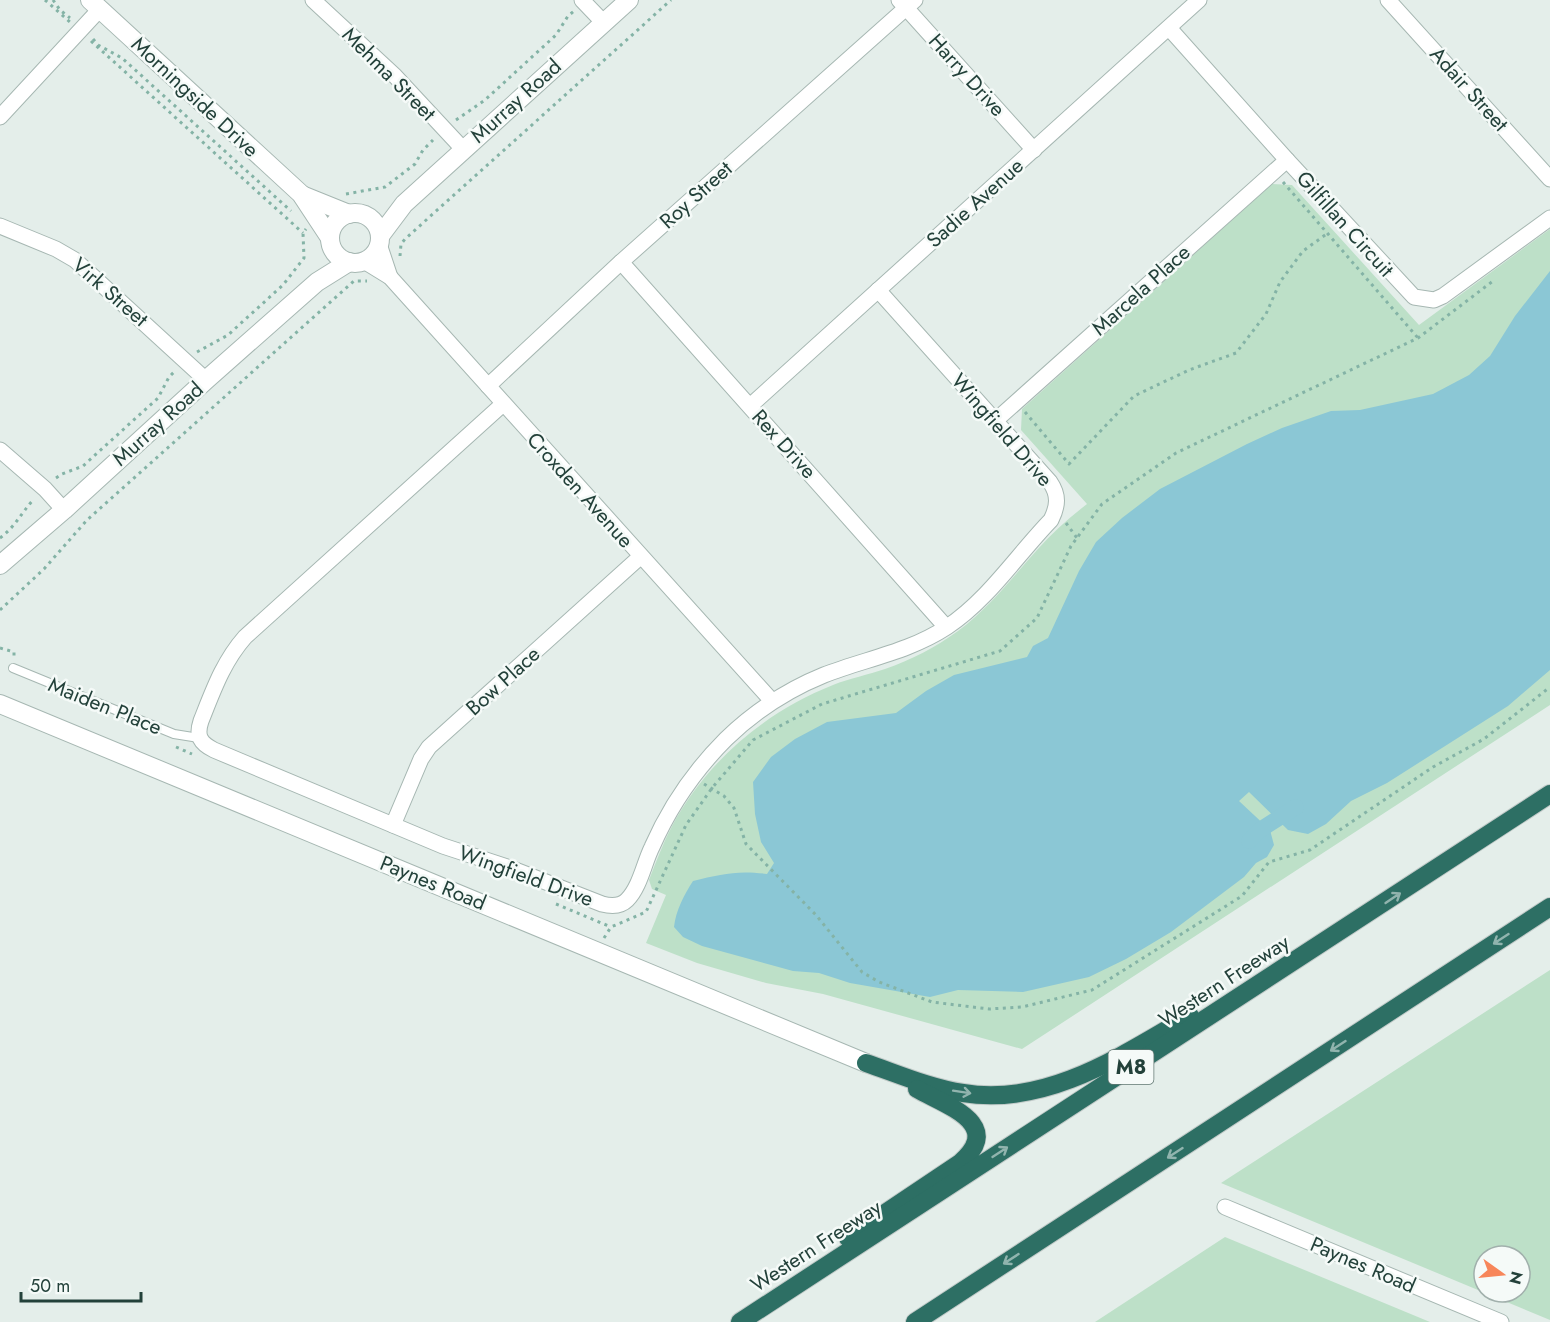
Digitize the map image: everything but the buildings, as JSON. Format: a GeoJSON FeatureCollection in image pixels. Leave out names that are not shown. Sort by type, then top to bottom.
{"type":"FeatureCollection","features":[{"type":"Feature","properties":{"kind":"highway","name":"Western Freeway"},"geometry":{"type":"LineString","coordinates":[[738,1322],[1372,912],[1550,794]]}},
{"type":"Feature","properties":{"kind":"highway"},"geometry":{"type":"LineString","coordinates":[[915,1322],[1550,907]]}},
{"type":"Feature","properties":{"kind":"highway"},"geometry":{"type":"LineString","coordinates":[[866,1063],[920,1082],[965,1094],[1014,1094],[1065,1082],[1093,1070],[1144,1042],[1372,912]]}},
{"type":"Feature","properties":{"kind":"highway"},"geometry":{"type":"LineString","coordinates":[[738,1322],[870,1222],[960,1163],[974,1147],[977,1131],[966,1116],[866,1063]]}},
{"type":"Feature","properties":{"kind":"street","name":"Mehma Street"},"geometry":{"type":"LineString","coordinates":[[314,0],[395,76],[463,149]]}},
{"type":"Feature","properties":{"kind":"street","name":"Murray Road"},"geometry":{"type":"LineString","coordinates":[[379,240],[404,204],[629,0]]}},
{"type":"Feature","properties":{"kind":"street","name":"Sadie Avenue"},"geometry":{"type":"LineString","coordinates":[[750,406],[1199,0]]}},
{"type":"Feature","properties":{"kind":"street","name":"Adair Street"},"geometry":{"type":"LineString","coordinates":[[1388,0],[1550,179]]}},
{"type":"Feature","properties":{"kind":"street"},"geometry":{"type":"LineString","coordinates":[[583,1],[604,23]]}},
{"type":"Feature","properties":{"kind":"street","name":"Harry Drive"},"geometry":{"type":"LineString","coordinates":[[907,3],[1034,150]]}},
{"type":"Feature","properties":{"kind":"street","name":"Roy Street"},"geometry":{"type":"LineString","coordinates":[[488,386],[907,3]]}},
{"type":"Feature","properties":{"kind":"street"},"geometry":{"type":"LineString","coordinates":[[0,117],[81,29],[95,5]]}},
{"type":"Feature","properties":{"kind":"street","name":"Morningside Drive"},"geometry":{"type":"LineString","coordinates":[[95,5],[301,194],[331,243]]}},
{"type":"Feature","properties":{"kind":"street","name":"Gilfillan Circuit"},"geometry":{"type":"LineString","coordinates":[[1168,28],[1414,297],[1434,300],[1443,296],[1550,218]]}},
{"type":"Feature","properties":{"kind":"street","name":"Marcela Place"},"geometry":{"type":"LineString","coordinates":[[995,421],[1287,160]]}},
{"type":"Feature","properties":{"kind":"street","name":"Murray Road"},"geometry":{"type":"LineString","coordinates":[[357,215],[404,204]]}},
{"type":"Feature","properties":{"kind":"street"},"geometry":{"type":"LineString","coordinates":[[357,215],[374,222],[379,240],[376,251],[357,262],[336,254],[331,243],[334,225],[339,219],[357,215]]}},
{"type":"Feature","properties":{"kind":"street","name":"Morningside Drive"},"geometry":{"type":"LineString","coordinates":[[317,217],[357,215]]}},
{"type":"Feature","properties":{"kind":"street","name":"Virk Street"},"geometry":{"type":"LineString","coordinates":[[0,226],[56,249],[75,260],[187,360],[206,380]]}},
{"type":"Feature","properties":{"kind":"street","name":"Croxden Avenue"},"geometry":{"type":"LineString","coordinates":[[379,240],[386,272]]}},
{"type":"Feature","properties":{"kind":"street","name":"Murray Road"},"geometry":{"type":"LineString","coordinates":[[317,282],[331,243]]}},
{"type":"Feature","properties":{"kind":"street","name":"Murray Road"},"geometry":{"type":"LineString","coordinates":[[0,565],[317,282],[357,262]]}},
{"type":"Feature","properties":{"kind":"street","name":"Croxden Avenue"},"geometry":{"type":"LineString","coordinates":[[357,262],[386,272],[640,557],[772,701]]}},
{"type":"Feature","properties":{"kind":"street","name":"Rex Drive"},"geometry":{"type":"LineString","coordinates":[[621,262],[946,627]]}},
{"type":"Feature","properties":{"kind":"street","name":"Wingfield Drive"},"geometry":{"type":"LineString","coordinates":[[199,738],[213,750],[453,850],[510,868],[602,904],[612,906],[621,904],[633,892],[651,847],[670,810],[692,777],[739,727],[772,701],[825,675],[882,657],[946,627],[975,604],[1051,520],[1056,510],[1055,489],[878,290]]}},
{"type":"Feature","properties":{"kind":"street"},"geometry":{"type":"LineString","coordinates":[[199,738],[198,730],[201,721],[231,652],[503,404]]}},
{"type":"Feature","properties":{"kind":"street"},"geometry":{"type":"LineString","coordinates":[[0,450],[45,489],[64,510]]}},
{"type":"Feature","properties":{"kind":"street","name":"Bow Place"},"geometry":{"type":"LineString","coordinates":[[393,825],[421,759],[429,747],[640,557]]}},
{"type":"Feature","properties":{"kind":"street","name":"Paynes Road"},"geometry":{"type":"LineString","coordinates":[[0,704],[866,1063]]}},
{"type":"Feature","properties":{"kind":"street","name":"Paynes Road"},"geometry":{"type":"LineString","coordinates":[[1225,1207],[1501,1322]]}},
{"type":"Feature","properties":{"kind":"lane","name":"Maiden Place"},"geometry":{"type":"LineString","coordinates":[[13,668],[174,734],[199,738]]}},
{"type":"Feature","properties":{"kind":"path"},"geometry":{"type":"LineString","coordinates":[[45,0],[98,45],[122,58],[317,217]]}},
{"type":"Feature","properties":{"kind":"path"},"geometry":{"type":"LineString","coordinates":[[53,0],[60,10],[303,233]]}},
{"type":"Feature","properties":{"kind":"path"},"geometry":{"type":"LineString","coordinates":[[0,610],[44,569],[87,520],[354,281],[372,281],[386,272],[399,257],[401,244],[405,239],[671,0]]}},
{"type":"Feature","properties":{"kind":"path"},"geometry":{"type":"LineString","coordinates":[[0,538],[14,527],[26,508],[45,489],[62,474],[83,466],[158,398],[169,377],[187,360],[205,346],[228,334],[283,285],[304,258],[303,233],[338,192],[347,194],[385,187],[415,164],[423,150],[445,129],[469,109],[485,100],[556,35],[568,16],[583,1]]}},
{"type":"Feature","properties":{"kind":"path"},"geometry":{"type":"LineString","coordinates":[[1274,171],[1418,338]]}},
{"type":"Feature","properties":{"kind":"path"},"geometry":{"type":"LineString","coordinates":[[1016,402],[1069,464],[1134,396],[1189,369],[1236,353],[1266,314],[1280,282],[1303,251],[1328,233]]}},
{"type":"Feature","properties":{"kind":"path"},"geometry":{"type":"LineString","coordinates":[[597,950],[611,927],[645,912],[686,825],[712,788],[753,740],[822,704],[1000,651],[1037,618],[1071,546],[1102,504],[1176,453],[1418,338],[1500,275]]}},
{"type":"Feature","properties":{"kind":"path"},"geometry":{"type":"LineString","coordinates":[[692,777],[724,796],[735,808],[746,844],[816,915],[862,972],[879,982],[932,1002],[989,1009],[1022,1007],[1092,990],[1242,896],[1269,862],[1310,850],[1433,767],[1484,739],[1550,687]]}},
{"type":"Feature","properties":{"kind":"green space"},"geometry":{"type":"Polygon","coordinates":[[[1272,184],[1292,185],[1419,325],[1550,229],[1550,705],[1022,1049],[823,994],[766,983],[697,963],[646,943],[666,895],[652,889],[649,880],[672,826],[686,802],[720,760],[761,724],[808,696],[839,683],[904,662],[950,637],[980,613],[1049,538],[1087,504],[1021,430],[1022,409],[1272,184]]]}},
{"type":"Feature","properties":{"kind":"green space"},"geometry":{"type":"Polygon","coordinates":[[[1550,970],[1550,1320],[1512,1304],[1532,1304],[1532,1244],[1472,1244],[1472,1288],[1221,1183],[1550,970]]]}},
{"type":"Feature","properties":{"kind":"green space"},"geometry":{"type":"Polygon","coordinates":[[[1225,1237],[1430,1322],[1095,1322],[1225,1237]]]}},
{"type":"Feature","properties":{"kind":"water"},"geometry":{"type":"Polygon","coordinates":[[[1550,271],[1550,670],[1508,706],[1387,783],[1351,801],[1326,824],[1308,834],[1288,830],[1249,792],[1239,801],[1270,830],[1274,845],[1267,857],[1256,863],[1244,877],[1171,932],[1126,959],[1089,977],[1023,992],[958,990],[930,997],[850,983],[819,973],[793,971],[702,946],[683,937],[674,927],[681,903],[693,881],[730,873],[767,874],[774,863],[761,842],[755,814],[753,782],[771,757],[795,739],[827,722],[896,713],[926,691],[954,675],[1027,657],[1033,646],[1048,638],[1079,571],[1096,542],[1122,518],[1160,489],[1282,428],[1331,411],[1360,410],[1433,394],[1469,375],[1490,356],[1515,316],[1550,271]]]}},
{"type":"Feature","properties":{"kind":"waterway"},"geometry":{"type":"LineString","coordinates":[[1249,841],[1260,830],[1296,807]]}}]}
